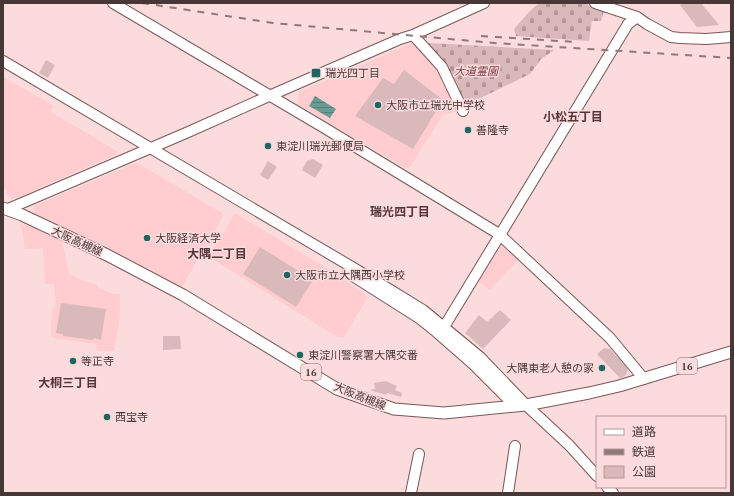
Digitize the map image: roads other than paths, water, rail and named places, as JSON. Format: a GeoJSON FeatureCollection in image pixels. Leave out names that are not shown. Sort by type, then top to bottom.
{"type":"FeatureCollection","features":[{"type":"Feature","properties":{"kind":"main road","name":"大阪高槻線"},"geometry":{"type":"LineString","coordinates":[[5,208],[107,255],[183,295],[343,391],[394,409],[427,412],[450,412],[526,405],[589,393],[644,379],[731,352]]}},
{"type":"Feature","properties":{"kind":"street"},"geometry":{"type":"LineString","coordinates":[[113,3],[499,234],[610,338],[644,379]]}},
{"type":"Feature","properties":{"kind":"street"},"geometry":{"type":"LineString","coordinates":[[5,208],[211,122],[400,39],[413,35],[464,7],[484,3]]}},
{"type":"Feature","properties":{"kind":"street"},"geometry":{"type":"LineString","coordinates":[[595,3],[637,17],[671,37],[706,39],[731,37]]}},
{"type":"Feature","properties":{"kind":"street"},"geometry":{"type":"LineString","coordinates":[[444,327],[499,234],[628,24],[637,17]]}},
{"type":"Feature","properties":{"kind":"street"},"geometry":{"type":"LineString","coordinates":[[413,35],[442,67],[463,112]]}},
{"type":"Feature","properties":{"kind":"street"},"geometry":{"type":"LineString","coordinates":[[3,61],[350,273],[419,318],[473,364],[508,399],[526,405]]}},
{"type":"Feature","properties":{"kind":"street"},"geometry":{"type":"LineString","coordinates":[[3,69],[147,149],[423,310],[480,357],[526,405],[569,445],[596,475]]}},
{"type":"Feature","properties":{"kind":"street"},"geometry":{"type":"LineString","coordinates":[[508,493],[515,446]]}},
{"type":"Feature","properties":{"kind":"street"},"geometry":{"type":"LineString","coordinates":[[411,493],[419,454]]}},
{"type":"Feature","properties":{"kind":"water"},"geometry":{"type":"Polygon","coordinates":[[[315,96],[336,109],[330,118],[309,106],[315,96]]]}},
{"type":"Feature","properties":{"kind":"railway"},"geometry":{"type":"LineString","coordinates":[[142,3],[273,23],[494,43],[731,58]]}},
{"type":"Feature","properties":{"kind":"railway"},"geometry":{"type":"LineString","coordinates":[[481,36],[575,42]]}},
{"type":"Feature","properties":{"kind":"place","name":"瑞光四丁目"},"geometry":{"type":"Point","coordinates":[316,73]}},
{"type":"Feature","properties":{"kind":"place","name":"大阪市立瑞光中学校"},"geometry":{"type":"Point","coordinates":[378,105]}},
{"type":"Feature","properties":{"kind":"place","name":"善隆寺"},"geometry":{"type":"Point","coordinates":[468,130]}},
{"type":"Feature","properties":{"kind":"place","name":"東淀川瑞光郵便局"},"geometry":{"type":"Point","coordinates":[268,146]}},
{"type":"Feature","properties":{"kind":"place","name":"大阪経済大学"},"geometry":{"type":"Point","coordinates":[147,238]}},
{"type":"Feature","properties":{"kind":"place","name":"大阪市立大隅西小学校"},"geometry":{"type":"Point","coordinates":[287,275]}},
{"type":"Feature","properties":{"kind":"place","name":"東淀川警察署大隅交番"},"geometry":{"type":"Point","coordinates":[300,355]}},
{"type":"Feature","properties":{"kind":"place","name":"等正寺"},"geometry":{"type":"Point","coordinates":[73,361]}},
{"type":"Feature","properties":{"kind":"place","name":"大隅東老人憩の家"},"geometry":{"type":"Point","coordinates":[602,368]}},
{"type":"Feature","properties":{"kind":"place","name":"西宝寺"},"geometry":{"type":"Point","coordinates":[107,417]}},
{"type":"Feature","properties":{"kind":"district","name":"小松五丁目"},"geometry":{"type":"Point","coordinates":[573,117]}},
{"type":"Feature","properties":{"kind":"district","name":"瑞光四丁目"},"geometry":{"type":"Point","coordinates":[400,212]}},
{"type":"Feature","properties":{"kind":"district","name":"大隅二丁目"},"geometry":{"type":"Point","coordinates":[217,254]}},
{"type":"Feature","properties":{"kind":"district","name":"大桐三丁目"},"geometry":{"type":"Point","coordinates":[68,383]}},
{"type":"Feature","properties":{"kind":"park label","name":"大道霊園"},"geometry":{"type":"Point","coordinates":[476,71]}}]}
